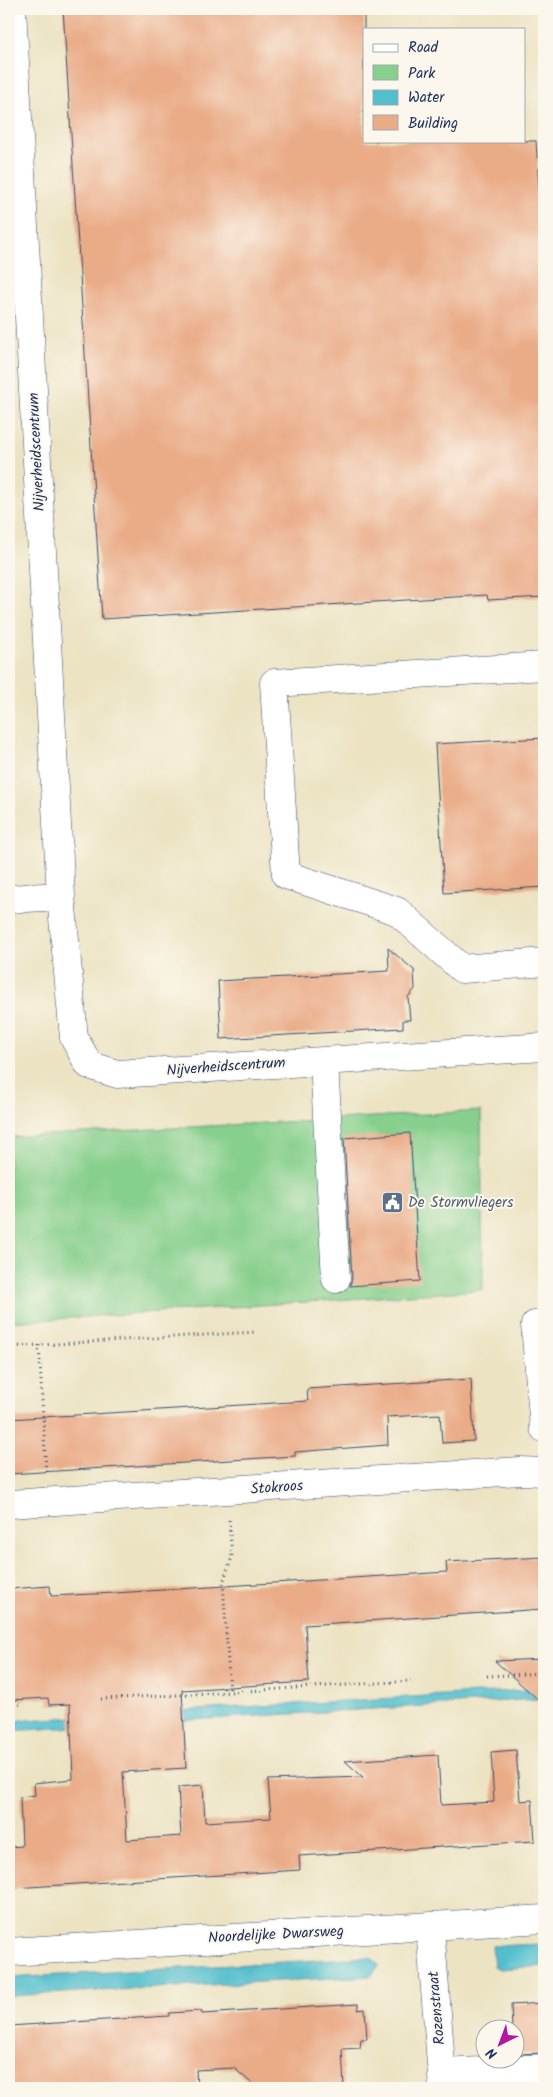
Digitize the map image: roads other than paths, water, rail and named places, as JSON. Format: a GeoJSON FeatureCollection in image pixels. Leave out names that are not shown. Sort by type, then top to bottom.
{"type":"FeatureCollection","features":[{"type":"Feature","properties":{"kind":"street","name":"Nijverheidscentrum"},"geometry":{"type":"LineString","coordinates":[[12,9],[61,896],[74,1038],[89,1065],[118,1074],[324,1061],[542,1043]]}},
{"type":"Feature","properties":{"kind":"street"},"geometry":{"type":"LineString","coordinates":[[544,666],[274,682],[286,875],[397,912],[462,969],[544,962]]}},
{"type":"Feature","properties":{"kind":"street"},"geometry":{"type":"LineString","coordinates":[[9,899],[61,896]]}},
{"type":"Feature","properties":{"kind":"street"},"geometry":{"type":"LineString","coordinates":[[324,1061],[336,1279]]}},
{"type":"Feature","properties":{"kind":"street"},"geometry":{"type":"LineString","coordinates":[[535,1325],[544,1428]]}},
{"type":"Feature","properties":{"kind":"street","name":"Stokroos"},"geometry":{"type":"LineString","coordinates":[[9,1504],[227,1492],[520,1471],[544,1472]]}},
{"type":"Feature","properties":{"kind":"street","name":"Noordelijke Dwarsweg"},"geometry":{"type":"LineString","coordinates":[[9,1952],[544,1920]]}},
{"type":"Feature","properties":{"kind":"street","name":"Rozenstraat"},"geometry":{"type":"LineString","coordinates":[[430,1927],[443,2081]]}},
{"type":"Feature","properties":{"kind":"street"},"geometry":{"type":"LineString","coordinates":[[443,2081],[544,2068]]}},
{"type":"Feature","properties":{"kind":"water"},"geometry":{"type":"Polygon","coordinates":[[[544,1689],[544,1698],[540,1699],[9,1731],[9,1721],[544,1689]]]}},
{"type":"Feature","properties":{"kind":"water"},"geometry":{"type":"Polygon","coordinates":[[[544,1944],[544,1966],[500,1969],[494,1966],[492,1946],[544,1944]]]}},
{"type":"Feature","properties":{"kind":"water"},"geometry":{"type":"Polygon","coordinates":[[[370,1957],[380,1965],[370,1976],[9,1996],[9,1978],[370,1957]]]}},
{"type":"Feature","properties":{"kind":"place","name":"De Stormvliegers"},"geometry":{"type":"Point","coordinates":[392,1203]}}]}
